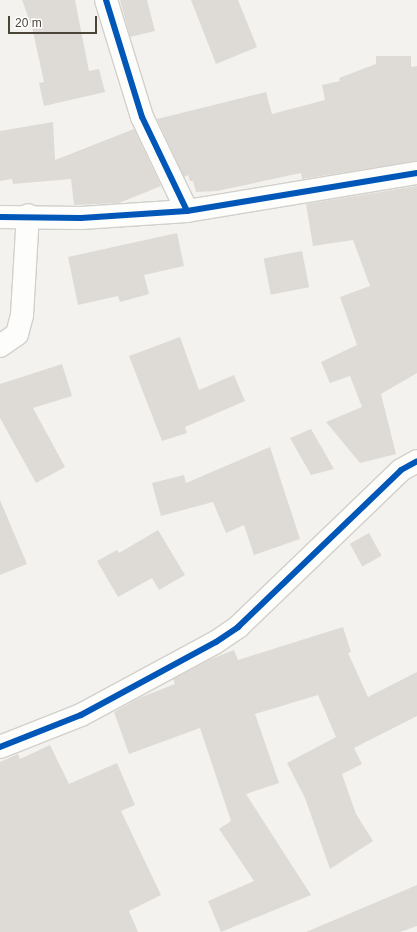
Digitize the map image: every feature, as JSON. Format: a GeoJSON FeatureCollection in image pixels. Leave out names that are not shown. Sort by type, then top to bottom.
{"type":"FeatureCollection","features":[{"type":"Feature","properties":{"kind":"street"},"geometry":{"type":"LineString","coordinates":[[106,0],[142,117],[187,211]]}},
{"type":"Feature","properties":{"kind":"street"},"geometry":{"type":"LineString","coordinates":[[0,217],[28,216],[81,218],[187,211],[417,173]]}},
{"type":"Feature","properties":{"kind":"street"},"geometry":{"type":"LineString","coordinates":[[0,346],[17,334],[22,316],[28,216]]}},
{"type":"Feature","properties":{"kind":"street"},"geometry":{"type":"LineString","coordinates":[[0,747],[81,715],[216,642],[238,627],[401,470],[417,461]]}},
{"type":"Feature","properties":{"kind":"building"},"geometry":{"type":"Polygon","coordinates":[[[22,0],[75,0],[89,71],[99,69],[105,92],[44,106],[39,83],[44,82],[32,27],[22,0]]]}},
{"type":"Feature","properties":{"kind":"building"},"geometry":{"type":"Polygon","coordinates":[[[120,0],[147,0],[155,31],[130,37],[120,0]]]}},
{"type":"Feature","properties":{"kind":"building"},"geometry":{"type":"Polygon","coordinates":[[[191,0],[238,0],[257,47],[216,64],[191,0]]]}},
{"type":"Feature","properties":{"kind":"building"},"geometry":{"type":"Polygon","coordinates":[[[376,56],[411,56],[411,67],[417,66],[417,161],[302,179],[301,173],[217,191],[196,192],[193,181],[190,181],[188,175],[184,177],[157,119],[266,92],[272,114],[325,100],[322,85],[340,81],[339,78],[376,64],[376,56]]]}},
{"type":"Feature","properties":{"kind":"building"},"geometry":{"type":"Polygon","coordinates":[[[53,122],[55,160],[134,129],[161,186],[119,203],[74,205],[71,179],[13,184],[12,179],[0,181],[0,131],[53,122]]]}},
{"type":"Feature","properties":{"kind":"building"},"geometry":{"type":"Polygon","coordinates":[[[417,186],[417,373],[381,394],[396,454],[360,463],[326,422],[362,407],[350,376],[330,383],[321,362],[357,345],[340,297],[370,286],[353,240],[313,246],[306,204],[417,186]]]}},
{"type":"Feature","properties":{"kind":"building"},"geometry":{"type":"Polygon","coordinates":[[[177,233],[184,266],[144,275],[149,294],[120,302],[118,296],[78,305],[68,257],[177,233]]]}},
{"type":"Feature","properties":{"kind":"building"},"geometry":{"type":"Polygon","coordinates":[[[302,251],[309,287],[271,295],[264,258],[302,251]]]}},
{"type":"Feature","properties":{"kind":"building"},"geometry":{"type":"Polygon","coordinates":[[[180,337],[199,390],[234,375],[245,401],[185,427],[187,433],[162,441],[129,356],[180,337]]]}},
{"type":"Feature","properties":{"kind":"building"},"geometry":{"type":"Polygon","coordinates":[[[62,364],[72,396],[33,408],[65,467],[36,483],[0,418],[0,384],[62,364]]]}},
{"type":"Feature","properties":{"kind":"building"},"geometry":{"type":"Polygon","coordinates":[[[311,429],[334,469],[311,475],[290,438],[311,429]]]}},
{"type":"Feature","properties":{"kind":"building"},"geometry":{"type":"Polygon","coordinates":[[[270,447],[300,539],[254,555],[244,525],[226,533],[213,502],[161,516],[152,483],[184,475],[186,483],[270,447]]]}},
{"type":"Feature","properties":{"kind":"building"},"geometry":{"type":"Polygon","coordinates":[[[0,500],[27,564],[0,575],[0,500]]]}},
{"type":"Feature","properties":{"kind":"building"},"geometry":{"type":"Polygon","coordinates":[[[158,530],[185,575],[159,590],[152,578],[118,597],[97,561],[117,550],[119,553],[158,530]]]}},
{"type":"Feature","properties":{"kind":"building"},"geometry":{"type":"Polygon","coordinates":[[[369,533],[382,556],[362,566],[350,544],[369,533]]]}},
{"type":"Feature","properties":{"kind":"building"},"geometry":{"type":"Polygon","coordinates":[[[343,627],[351,652],[348,653],[368,697],[417,672],[417,716],[354,748],[362,764],[342,774],[356,814],[373,841],[330,869],[305,798],[287,763],[336,737],[318,695],[255,714],[279,783],[246,794],[311,895],[221,932],[208,901],[254,881],[219,829],[231,821],[200,728],[129,754],[114,712],[139,698],[175,684],[173,679],[211,659],[234,650],[238,660],[343,627]]]}},
{"type":"Feature","properties":{"kind":"building"},"geometry":{"type":"Polygon","coordinates":[[[50,745],[69,784],[117,763],[135,805],[121,811],[161,895],[129,911],[138,932],[0,932],[0,762],[18,754],[20,759],[50,745]]]}},
{"type":"Feature","properties":{"kind":"building"},"geometry":{"type":"Polygon","coordinates":[[[417,885],[417,926],[400,932],[306,932],[417,885]]]}},
{"type":"Feature","properties":{"kind":"cycle path"},"geometry":{"type":"LineString","coordinates":[[106,0],[142,117],[187,211]]}},
{"type":"Feature","properties":{"kind":"cycle path"},"geometry":{"type":"LineString","coordinates":[[0,217],[81,218],[187,211],[417,173]]}},
{"type":"Feature","properties":{"kind":"cycle path"},"geometry":{"type":"LineString","coordinates":[[0,747],[81,715],[216,642],[238,627],[401,470],[417,461]]}}]}
